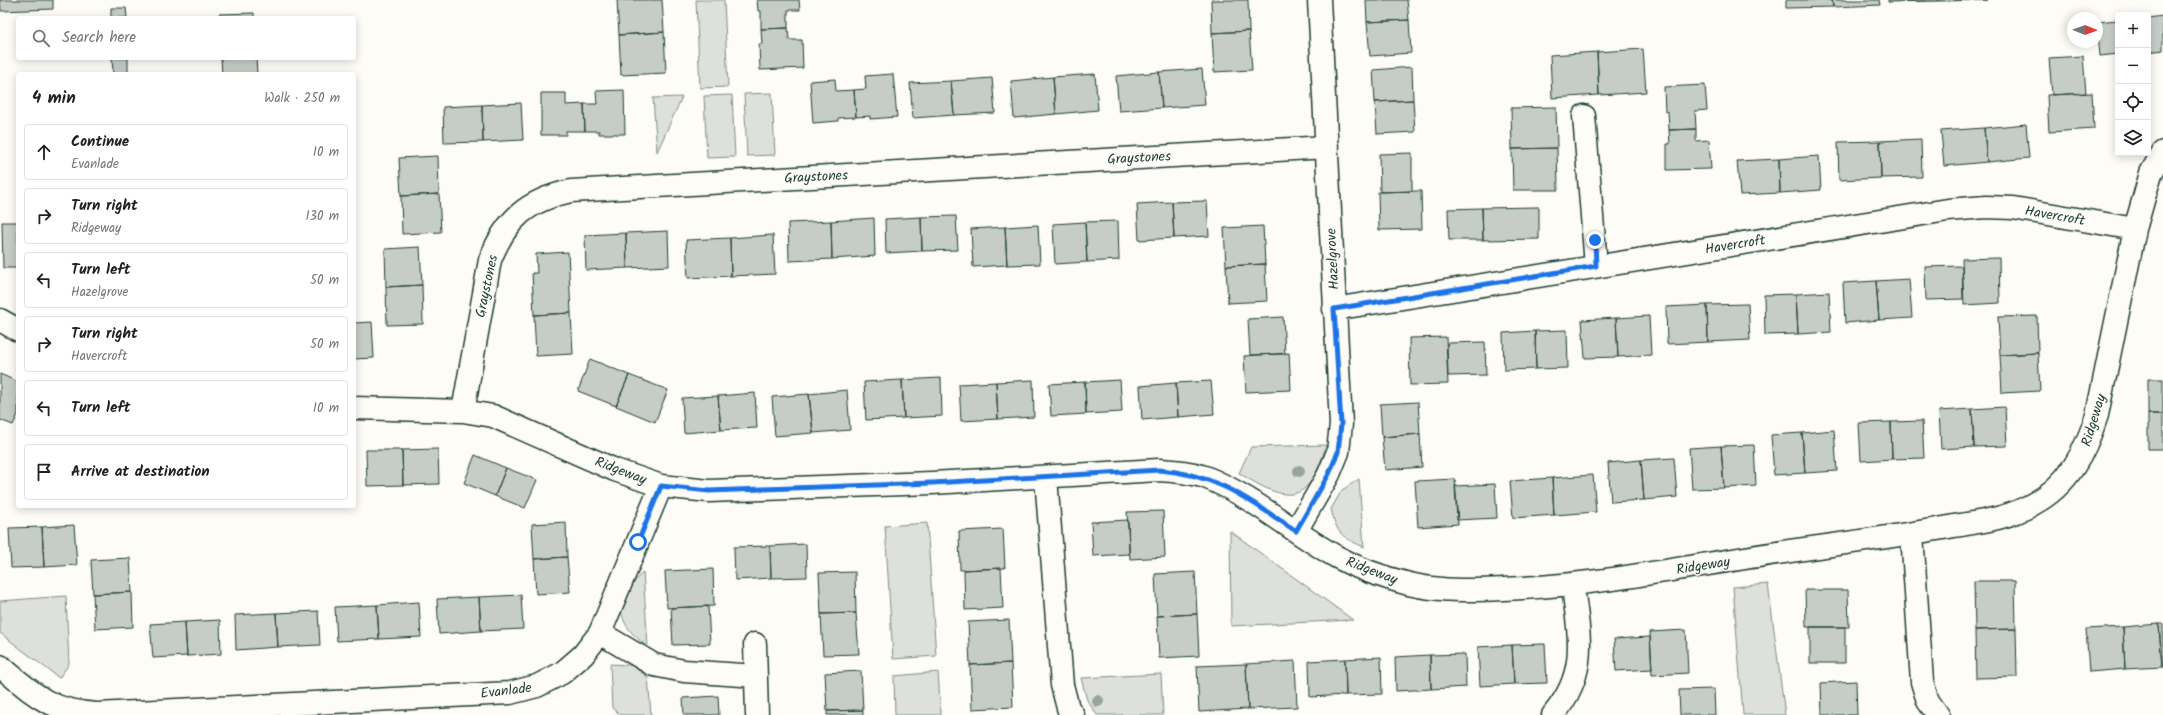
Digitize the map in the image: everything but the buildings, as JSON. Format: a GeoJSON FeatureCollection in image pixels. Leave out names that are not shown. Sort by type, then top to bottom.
{"type":"FeatureCollection","features":[{"type":"Feature","properties":{"kind":"street","name":"Hazelgrove"},"geometry":{"type":"LineString","coordinates":[[1296,531],[1329,474],[1338,452],[1341,424],[1319,0]]}},
{"type":"Feature","properties":{"kind":"street"},"geometry":{"type":"LineString","coordinates":[[1584,116],[1596,266]]}},
{"type":"Feature","properties":{"kind":"street","name":"Graystones"},"geometry":{"type":"LineString","coordinates":[[463,411],[490,260],[498,239],[509,223],[528,208],[550,196],[571,191],[1327,147]]}},
{"type":"Feature","properties":{"kind":"street","name":"Ridgeway"},"geometry":{"type":"LineString","coordinates":[[356,408],[463,411],[493,416],[615,470],[661,486],[709,491],[932,483],[1159,470],[1182,472],[1203,477],[1245,498],[1337,557],[1367,570],[1408,584],[1471,591],[1573,586],[1912,534],[1985,521],[2012,514],[2032,505],[2049,494],[2078,462],[2089,440],[2097,415],[2135,229],[2151,173],[2163,152]]}},
{"type":"Feature","properties":{"kind":"street","name":"Havercroft"},"geometry":{"type":"LineString","coordinates":[[1334,309],[1948,210],[1986,207],[2013,208],[2135,229]]}},
{"type":"Feature","properties":{"kind":"street"},"geometry":{"type":"LineString","coordinates":[[0,320],[16,329]]}},
{"type":"Feature","properties":{"kind":"street"},"geometry":{"type":"LineString","coordinates":[[1046,477],[1062,685],[1068,708],[1073,715]]}},
{"type":"Feature","properties":{"kind":"street","name":"Evanlade"},"geometry":{"type":"LineString","coordinates":[[0,666],[37,697],[55,707],[75,713],[97,714],[256,710],[510,693],[537,686],[562,673],[584,655],[600,633],[661,486]]}},
{"type":"Feature","properties":{"kind":"street"},"geometry":{"type":"LineString","coordinates":[[1912,534],[1922,682],[1928,701],[1938,715]]}},
{"type":"Feature","properties":{"kind":"street"},"geometry":{"type":"LineString","coordinates":[[1553,715],[1565,700],[1576,678],[1580,653],[1573,586]]}},
{"type":"Feature","properties":{"kind":"street"},"geometry":{"type":"LineString","coordinates":[[600,633],[654,665],[684,671],[756,676]]}},
{"type":"Feature","properties":{"kind":"street"},"geometry":{"type":"LineString","coordinates":[[755,644],[757,715]]}},
{"type":"Feature","properties":{"kind":"shaded area"},"geometry":{"type":"Polygon","coordinates":[[[696,0],[724,0],[728,87],[700,88],[696,0]]]}},
{"type":"Feature","properties":{"kind":"shaded area"},"geometry":{"type":"Polygon","coordinates":[[[772,93],[775,155],[747,156],[744,94],[772,93]]]}},
{"type":"Feature","properties":{"kind":"shaded area"},"geometry":{"type":"Polygon","coordinates":[[[732,95],[735,157],[707,158],[704,96],[732,95]]]}},
{"type":"Feature","properties":{"kind":"shaded area"},"geometry":{"type":"Polygon","coordinates":[[[682,97],[657,152],[653,98],[682,97]]]}},
{"type":"Feature","properties":{"kind":"shaded area"},"geometry":{"type":"Polygon","coordinates":[[[1326,445],[1312,479],[1304,489],[1294,494],[1284,494],[1271,490],[1239,473],[1251,447],[1326,445]]]}},
{"type":"Feature","properties":{"kind":"shaded area"},"geometry":{"type":"Polygon","coordinates":[[[1359,479],[1364,547],[1341,534],[1335,524],[1331,509],[1342,490],[1359,479]]]}},
{"type":"Feature","properties":{"kind":"shaded area"},"geometry":{"type":"Polygon","coordinates":[[[927,523],[936,656],[893,659],[885,526],[927,523]]]}},
{"type":"Feature","properties":{"kind":"shaded area"},"geometry":{"type":"Polygon","coordinates":[[[1230,531],[1353,620],[1231,626],[1230,531]]]}},
{"type":"Feature","properties":{"kind":"shaded area"},"geometry":{"type":"Polygon","coordinates":[[[643,572],[648,647],[631,632],[627,626],[622,613],[621,605],[624,594],[643,572]]]}},
{"type":"Feature","properties":{"kind":"shaded area"},"geometry":{"type":"Polygon","coordinates":[[[1768,584],[1785,715],[1743,715],[1733,587],[1768,584]]]}},
{"type":"Feature","properties":{"kind":"shaded area"},"geometry":{"type":"Polygon","coordinates":[[[66,596],[69,664],[59,678],[0,633],[0,601],[66,596]]]}},
{"type":"Feature","properties":{"kind":"shaded area"},"geometry":{"type":"Polygon","coordinates":[[[610,664],[631,665],[648,677],[651,715],[621,715],[612,708],[610,664]]]}},
{"type":"Feature","properties":{"kind":"shaded area"},"geometry":{"type":"Polygon","coordinates":[[[938,672],[941,715],[895,715],[894,676],[938,672]]]}},
{"type":"Feature","properties":{"kind":"shaded area"},"geometry":{"type":"Polygon","coordinates":[[[1161,674],[1163,715],[1097,715],[1087,700],[1081,678],[1161,674]]]}},
{"type":"Feature","properties":{"kind":"route"},"geometry":{"type":"LineString","coordinates":[[638,542],[661,486],[709,491],[932,483],[1159,470],[1182,472],[1203,477],[1245,498],[1296,531],[1329,474],[1338,452],[1341,424],[1334,309],[1596,266],[1595,240]]}}]}
